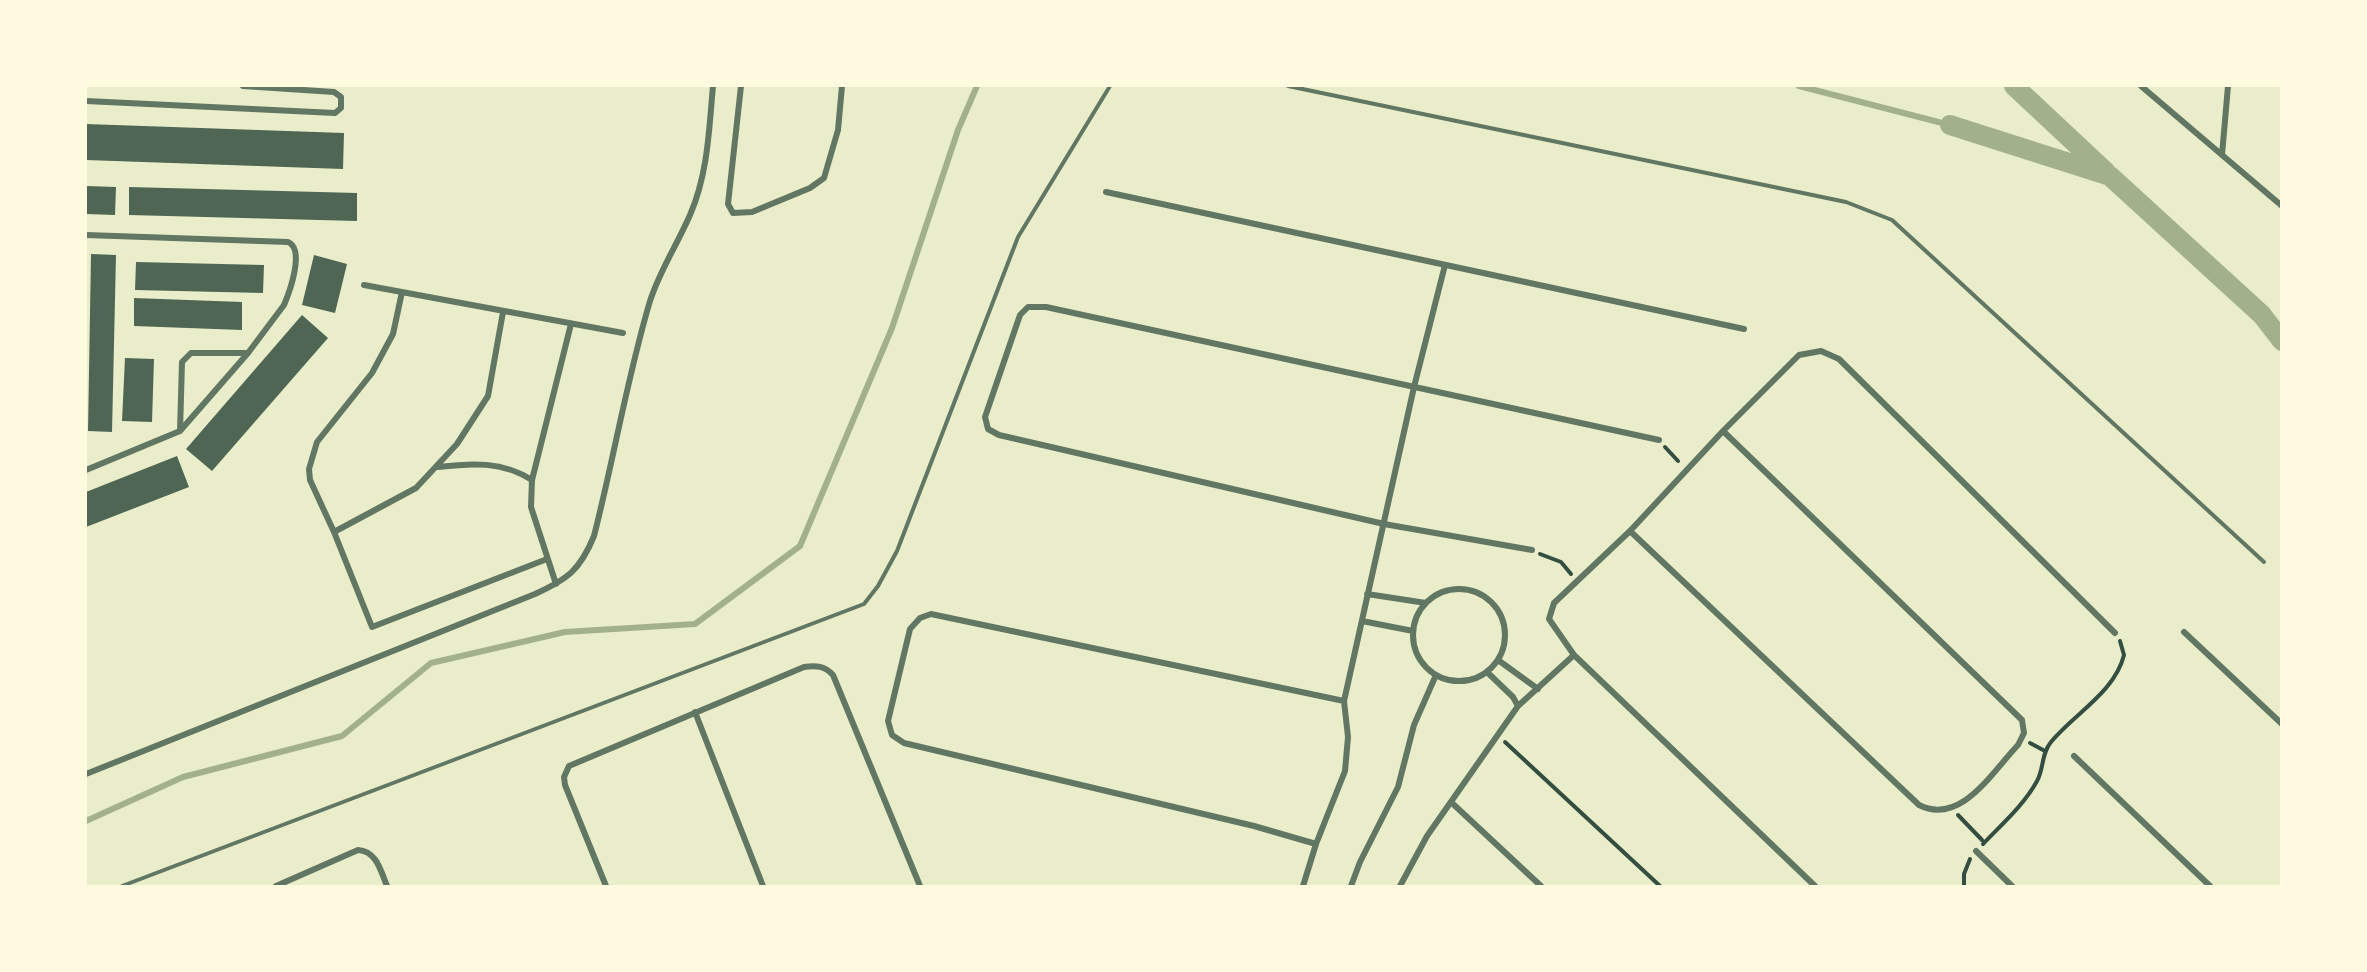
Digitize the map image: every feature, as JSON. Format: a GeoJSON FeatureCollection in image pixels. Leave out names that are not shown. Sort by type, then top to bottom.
{"type":"FeatureCollection","features":[{"type":"Feature","properties":{"kind":"street"},"geometry":{"type":"LineString","coordinates":[[86,101],[279,112],[335,113],[341,108],[341,97],[337,93],[243,86]]}},
{"type":"Feature","properties":{"kind":"street"},"geometry":{"type":"LineString","coordinates":[[86,774],[556,584],[579,566],[594,536],[649,304],[668,255],[690,215],[699,191],[705,165],[713,86]]}},
{"type":"Feature","properties":{"kind":"street"},"geometry":{"type":"LineString","coordinates":[[741,86],[728,204],[733,213],[752,212],[810,188],[824,178],[838,130],[842,86]]}},
{"type":"Feature","properties":{"kind":"street"},"geometry":{"type":"LineString","coordinates":[[2141,86],[2282,206]]}},
{"type":"Feature","properties":{"kind":"street"},"geometry":{"type":"LineString","coordinates":[[2222,155],[2228,86]]}},
{"type":"Feature","properties":{"kind":"street"},"geometry":{"type":"LineString","coordinates":[[1106,192],[1744,329]]}},
{"type":"Feature","properties":{"kind":"street"},"geometry":{"type":"LineString","coordinates":[[86,235],[293,244],[296,251],[288,296],[248,353],[191,421],[180,431],[86,470]]}},
{"type":"Feature","properties":{"kind":"street"},"geometry":{"type":"LineString","coordinates":[[1304,886],[1316,844],[1345,771],[1348,736],[1344,701],[1414,387],[1445,265]]}},
{"type":"Feature","properties":{"kind":"street"},"geometry":{"type":"LineString","coordinates":[[364,285],[624,333]]}},
{"type":"Feature","properties":{"kind":"street"},"geometry":{"type":"LineString","coordinates":[[402,292],[393,334],[372,372],[317,442],[310,458],[310,480],[334,532],[372,627],[547,559]]}},
{"type":"Feature","properties":{"kind":"street"},"geometry":{"type":"LineString","coordinates":[[1532,550],[1384,524],[999,435],[988,429],[986,417],[1020,315],[1033,306],[1659,440]]}},
{"type":"Feature","properties":{"kind":"street"},"geometry":{"type":"LineString","coordinates":[[334,532],[416,488],[457,444],[488,396],[503,312]]}},
{"type":"Feature","properties":{"kind":"street"},"geometry":{"type":"LineString","coordinates":[[556,584],[531,507],[532,480],[571,324]]}},
{"type":"Feature","properties":{"kind":"street"},"geometry":{"type":"LineString","coordinates":[[1815,886],[1574,655],[1549,619],[1554,603],[1630,531],[1723,431],[1799,355],[1811,351],[1830,353],[2115,633]]}},
{"type":"Feature","properties":{"kind":"street"},"geometry":{"type":"LineString","coordinates":[[180,431],[184,357],[191,353],[248,353]]}},
{"type":"Feature","properties":{"kind":"street"},"geometry":{"type":"LineString","coordinates":[[1630,531],[1919,805],[1930,810],[1953,809],[1964,803],[2018,745],[2024,733],[2022,720],[1723,431]]}},
{"type":"Feature","properties":{"kind":"street"},"geometry":{"type":"LineString","coordinates":[[438,466],[476,463],[494,465],[512,469],[532,480]]}},
{"type":"Feature","properties":{"kind":"street"},"geometry":{"type":"LineString","coordinates":[[1453,590],[1468,590],[1482,595],[1502,618],[1505,632],[1504,647],[1498,660],[1486,672],[1461,681],[1436,675],[1418,656],[1413,631],[1417,616],[1426,603],[1438,594],[1453,590]]}},
{"type":"Feature","properties":{"kind":"street"},"geometry":{"type":"LineString","coordinates":[[1367,594],[1426,603]]}},
{"type":"Feature","properties":{"kind":"street"},"geometry":{"type":"LineString","coordinates":[[1316,844],[1254,826],[904,743],[892,735],[888,721],[910,628],[920,618],[931,614],[1344,701]]}},
{"type":"Feature","properties":{"kind":"street"},"geometry":{"type":"LineString","coordinates":[[1362,621],[1413,631]]}},
{"type":"Feature","properties":{"kind":"street"},"geometry":{"type":"LineString","coordinates":[[2184,632],[2282,724]]}},
{"type":"Feature","properties":{"kind":"street"},"geometry":{"type":"LineString","coordinates":[[1400,886],[1427,836],[1518,706],[1574,655]]}},
{"type":"Feature","properties":{"kind":"street"},"geometry":{"type":"LineString","coordinates":[[1498,660],[1538,689]]}},
{"type":"Feature","properties":{"kind":"street"},"geometry":{"type":"LineString","coordinates":[[606,886],[565,785],[566,771],[573,763],[804,667],[814,666],[829,669],[833,675],[920,886]]}},
{"type":"Feature","properties":{"kind":"street"},"geometry":{"type":"LineString","coordinates":[[1486,672],[1513,697],[1518,706]]}},
{"type":"Feature","properties":{"kind":"street"},"geometry":{"type":"LineString","coordinates":[[1351,886],[1360,862],[1398,787],[1414,725],[1436,675]]}},
{"type":"Feature","properties":{"kind":"street"},"geometry":{"type":"LineString","coordinates":[[695,712],[763,886]]}},
{"type":"Feature","properties":{"kind":"street"},"geometry":{"type":"LineString","coordinates":[[2074,756],[2210,886]]}},
{"type":"Feature","properties":{"kind":"street"},"geometry":{"type":"LineString","coordinates":[[1452,803],[1541,886]]}},
{"type":"Feature","properties":{"kind":"street"},"geometry":{"type":"LineString","coordinates":[[276,886],[358,850],[366,851],[376,859],[387,886]]}},
{"type":"Feature","properties":{"kind":"street"},"geometry":{"type":"LineString","coordinates":[[1976,851],[2012,886]]}},
{"type":"Feature","properties":{"kind":"lane"},"geometry":{"type":"LineString","coordinates":[[122,886],[864,604],[878,586],[897,551],[1018,237],[1110,86]]}},
{"type":"Feature","properties":{"kind":"lane"},"geometry":{"type":"LineString","coordinates":[[1288,86],[1846,202],[1892,220],[2264,562]]}},
{"type":"Feature","properties":{"kind":"path"},"geometry":{"type":"LineString","coordinates":[[1659,440],[1687,470]]}},
{"type":"Feature","properties":{"kind":"path"},"geometry":{"type":"LineString","coordinates":[[1532,550],[1561,562],[1577,581]]}},
{"type":"Feature","properties":{"kind":"path"},"geometry":{"type":"LineString","coordinates":[[1964,886],[1967,862],[2014,812],[2038,780],[2042,759],[2050,743],[2114,679],[2124,655],[2124,648],[2115,633]]}},
{"type":"Feature","properties":{"kind":"path"},"geometry":{"type":"LineString","coordinates":[[1498,735],[1660,886]]}},
{"type":"Feature","properties":{"kind":"path"},"geometry":{"type":"LineString","coordinates":[[1953,809],[1985,842]]}},
{"type":"Feature","properties":{"kind":"building"},"geometry":{"type":"Polygon","coordinates":[[[86,124],[344,133],[343,169],[86,160],[86,124]]]}},
{"type":"Feature","properties":{"kind":"building"},"geometry":{"type":"Polygon","coordinates":[[[86,186],[116,187],[115,215],[86,214],[86,186]]]}},
{"type":"Feature","properties":{"kind":"building"},"geometry":{"type":"Polygon","coordinates":[[[129,187],[357,193],[357,221],[129,215],[129,187]]]}},
{"type":"Feature","properties":{"kind":"building"},"geometry":{"type":"Polygon","coordinates":[[[91,254],[116,255],[112,432],[88,431],[91,254]]]}},
{"type":"Feature","properties":{"kind":"building"},"geometry":{"type":"Polygon","coordinates":[[[314,255],[347,264],[335,313],[302,305],[314,255]]]}},
{"type":"Feature","properties":{"kind":"building"},"geometry":{"type":"Polygon","coordinates":[[[136,262],[264,265],[263,293],[135,290],[136,262]]]}},
{"type":"Feature","properties":{"kind":"building"},"geometry":{"type":"Polygon","coordinates":[[[134,298],[242,302],[242,330],[134,326],[134,298]]]}},
{"type":"Feature","properties":{"kind":"building"},"geometry":{"type":"Polygon","coordinates":[[[302,315],[328,338],[212,471],[186,449],[302,315]]]}},
{"type":"Feature","properties":{"kind":"building"},"geometry":{"type":"Polygon","coordinates":[[[125,358],[154,359],[152,422],[122,421],[125,358]]]}},
{"type":"Feature","properties":{"kind":"building"},"geometry":{"type":"Polygon","coordinates":[[[177,456],[189,487],[86,527],[86,492],[177,456]]]}},
{"type":"Feature","properties":{"kind":"waterway"},"geometry":{"type":"LineString","coordinates":[[86,821],[183,777],[342,736],[431,663],[565,632],[695,624],[800,546],[892,328],[958,130],[977,86]]}},
{"type":"Feature","properties":{"kind":"waterway"},"geometry":{"type":"LineString","coordinates":[[1799,86],[1950,125]]}},
{"type":"Feature","properties":{"kind":"waterway"},"geometry":{"type":"LineString","coordinates":[[2014,86],[2106,172]]}},
{"type":"Feature","properties":{"kind":"waterway"},"geometry":{"type":"LineString","coordinates":[[1950,125],[2110,176],[2262,315],[2282,341]]}}]}
